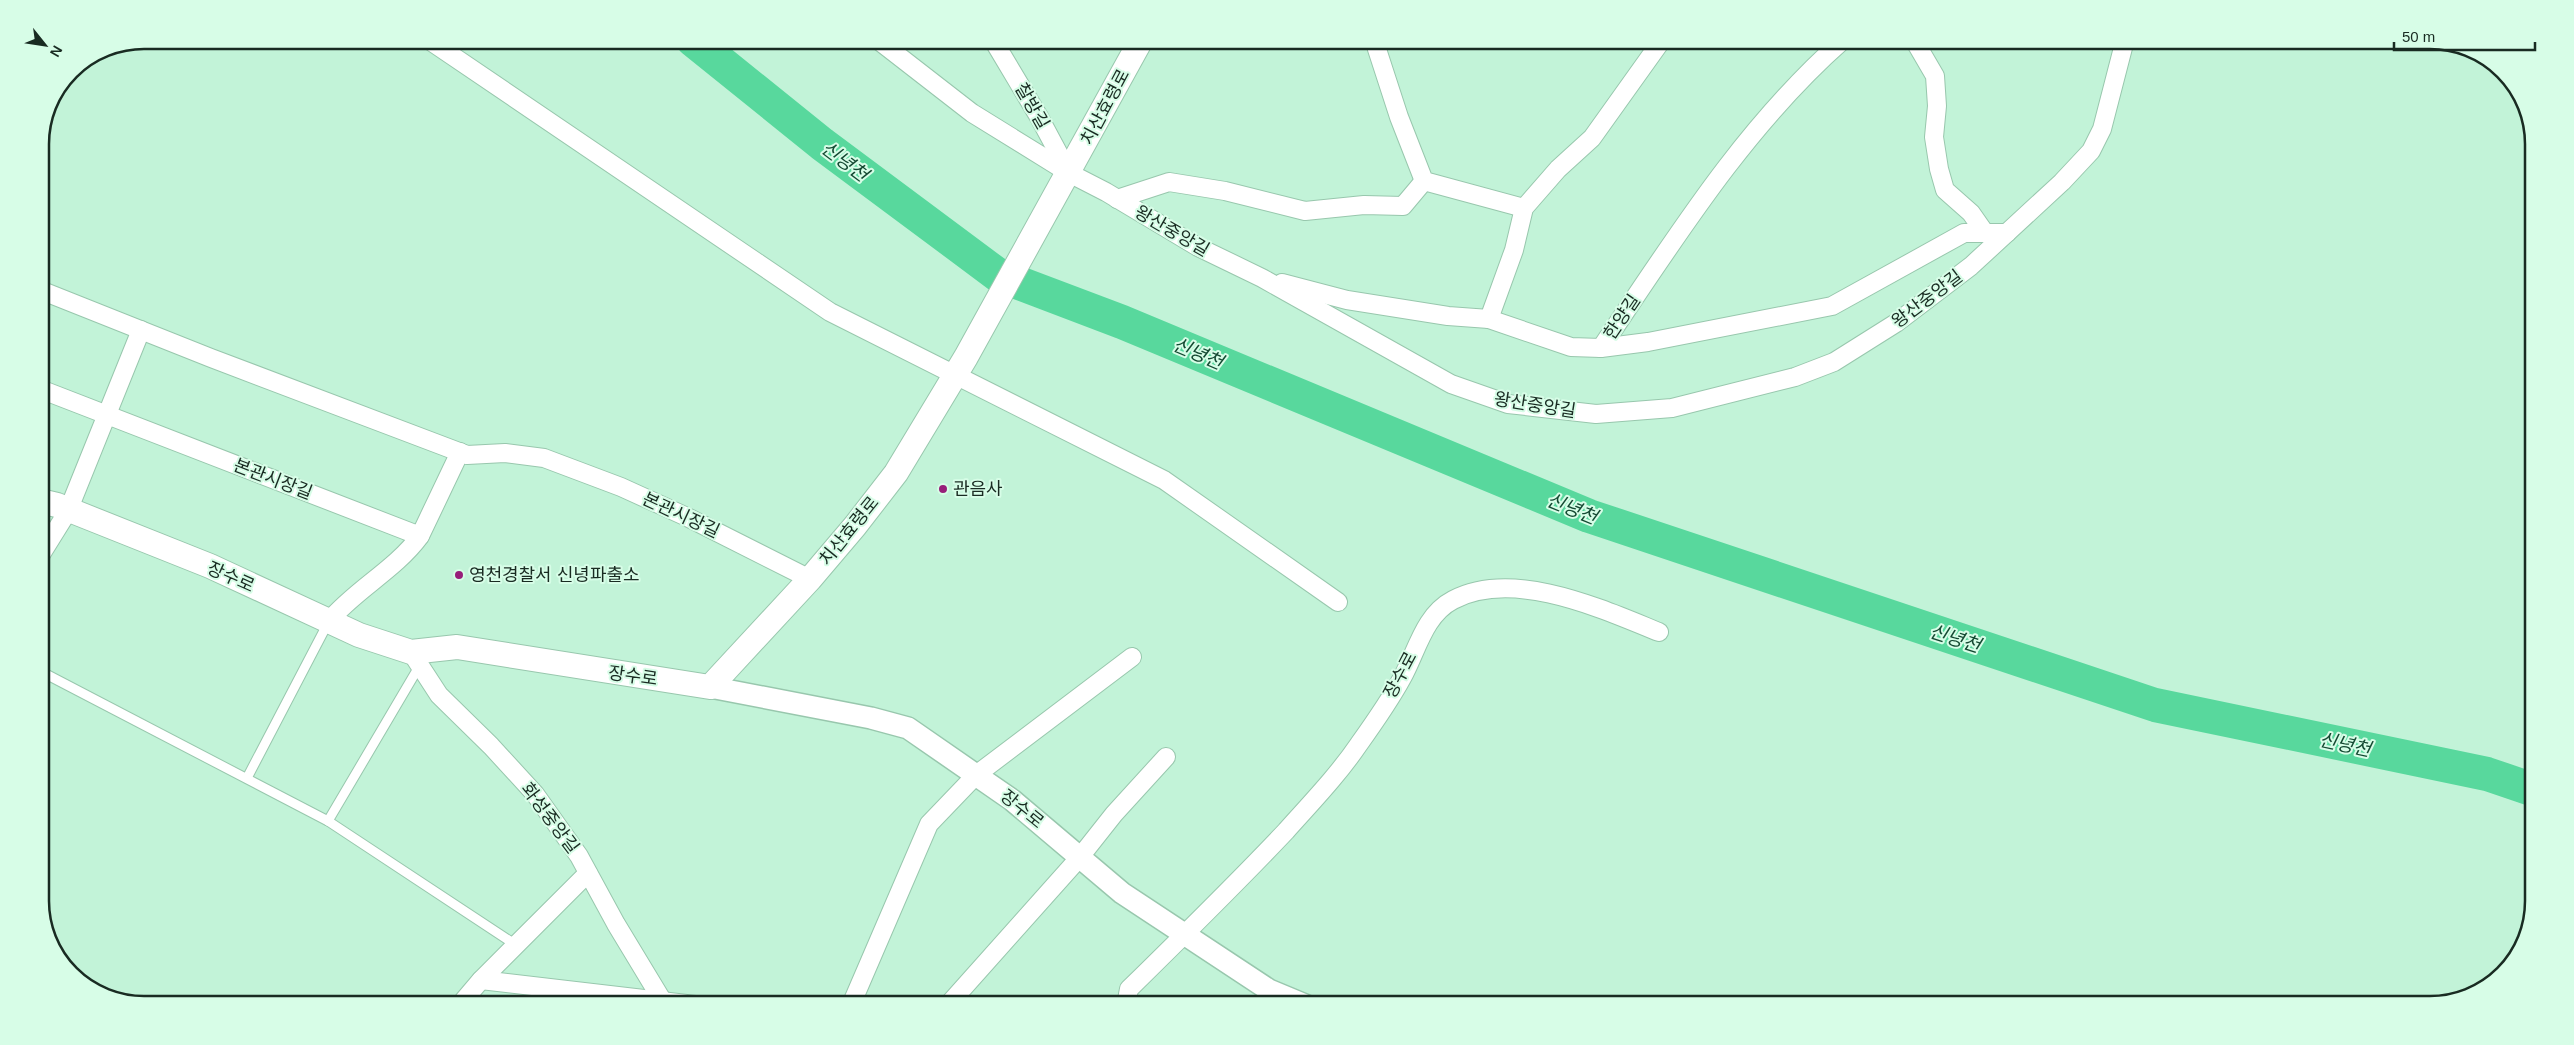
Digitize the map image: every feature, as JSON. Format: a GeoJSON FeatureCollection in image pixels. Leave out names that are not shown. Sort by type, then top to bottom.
{"type":"FeatureCollection","features":[{"type":"Feature","properties":{"kind":"main road","name":"치산효령로"},"geometry":{"type":"LineString","coordinates":[[710,687],[810,579],[855,526],[896,473],[961,366],[1136,49]]}},
{"type":"Feature","properties":{"kind":"main road","name":"장수로"},"geometry":{"type":"LineString","coordinates":[[49,504],[57,505],[210,566],[359,635],[416,659],[457,647],[710,687]]}},
{"type":"Feature","properties":{"kind":"street"},"geometry":{"type":"LineString","coordinates":[[442,49],[830,312],[961,366],[1164,480],[1338,602]]}},
{"type":"Feature","properties":{"kind":"street","name":"왕산중앙길"},"geometry":{"type":"LineString","coordinates":[[890,49],[972,113],[1069,173],[1198,247],[1262,278],[1466,390],[1508,404],[1596,414],[1672,408],[1795,377],[1834,362],[1896,323],[1971,266],[2092,152],[2102,129],[2123,49]]}},
{"type":"Feature","properties":{"kind":"street","name":"찰방길"},"geometry":{"type":"LineString","coordinates":[[998,49],[1039,117],[1069,173]]}},
{"type":"Feature","properties":{"kind":"street"},"geometry":{"type":"LineString","coordinates":[[1377,49],[1399,117],[1424,182]]}},
{"type":"Feature","properties":{"kind":"street"},"geometry":{"type":"LineString","coordinates":[[1489,319],[1514,250],[1524,208],[1558,169],[1592,138],[1656,49]]}},
{"type":"Feature","properties":{"kind":"street","name":"한양길"},"geometry":{"type":"LineString","coordinates":[[1262,278],[1347,300],[1448,316],[1489,319],[1571,347],[1601,348],[1678,232],[1739,152],[1773,110],[1833,49]]}},
{"type":"Feature","properties":{"kind":"street"},"geometry":{"type":"LineString","coordinates":[[1919,49],[1935,76],[1937,106],[1934,137],[1938,168],[1945,190],[1971,213],[1985,233]]}},
{"type":"Feature","properties":{"kind":"street"},"geometry":{"type":"LineString","coordinates":[[1117,199],[1169,182],[1225,191],[1305,211],[1364,205],[1403,206],[1424,182]]}},
{"type":"Feature","properties":{"kind":"street"},"geometry":{"type":"LineString","coordinates":[[1424,182],[1524,208]]}},
{"type":"Feature","properties":{"kind":"street","name":"왕산중앙길"},"geometry":{"type":"LineString","coordinates":[[1601,348],[1648,342],[1832,306],[1964,233],[2008,233]]}},
{"type":"Feature","properties":{"kind":"street","name":"본관시장길"},"geometry":{"type":"LineString","coordinates":[[49,294],[467,455],[505,453],[544,458],[621,487],[688,517],[810,579]]}},
{"type":"Feature","properties":{"kind":"street"},"geometry":{"type":"LineString","coordinates":[[49,542],[68,511],[141,330]]}},
{"type":"Feature","properties":{"kind":"street","name":"본관시장길"},"geometry":{"type":"LineString","coordinates":[[49,393],[420,536]]}},
{"type":"Feature","properties":{"kind":"street"},"geometry":{"type":"LineString","coordinates":[[329,621],[344,602],[384,574],[408,553],[420,536],[460,452]]}},
{"type":"Feature","properties":{"kind":"street","name":"장수로"},"geometry":{"type":"LineString","coordinates":[[1128,996],[1129,989],[1246,874],[1349,760],[1402,677],[1419,639],[1437,612],[1452,600],[1469,593],[1496,587],[1538,592],[1601,608],[1659,632]]}},
{"type":"Feature","properties":{"kind":"street"},"geometry":{"type":"LineString","coordinates":[[855,996],[929,824],[976,775],[1132,657]]}},
{"type":"Feature","properties":{"kind":"street","name":"화성중앙길"},"geometry":{"type":"LineString","coordinates":[[416,659],[438,695],[491,746],[534,794],[588,873],[659,996]]}},
{"type":"Feature","properties":{"kind":"street","name":"장수로"},"geometry":{"type":"LineString","coordinates":[[710,687],[871,718],[908,728],[1012,800],[1122,893],[1270,990],[1284,996]]}},
{"type":"Feature","properties":{"kind":"street"},"geometry":{"type":"LineString","coordinates":[[956,996],[1166,757]]}},
{"type":"Feature","properties":{"kind":"street"},"geometry":{"type":"LineString","coordinates":[[467,996],[588,873]]}},
{"type":"Feature","properties":{"kind":"street"},"geometry":{"type":"LineString","coordinates":[[481,980],[603,996]]}},
{"type":"Feature","properties":{"kind":"lane"},"geometry":{"type":"LineString","coordinates":[[247,778],[329,621]]}},
{"type":"Feature","properties":{"kind":"lane"},"geometry":{"type":"LineString","coordinates":[[328,821],[416,659]]}},
{"type":"Feature","properties":{"kind":"lane"},"geometry":{"type":"LineString","coordinates":[[49,676],[328,821],[516,945]]}},
{"type":"Feature","properties":{"kind":"waterway","name":"신녕천"},"geometry":{"type":"LineString","coordinates":[[704,49],[822,144],[998,275],[1122,322],[1589,516],[2155,705],[2487,774],[2525,787]]}},
{"type":"Feature","properties":{"kind":"place","name":"관음사"},"geometry":{"type":"Point","coordinates":[943,489]}},
{"type":"Feature","properties":{"kind":"place","name":"영천경찰서 신녕파출소"},"geometry":{"type":"Point","coordinates":[459,575]}}]}
